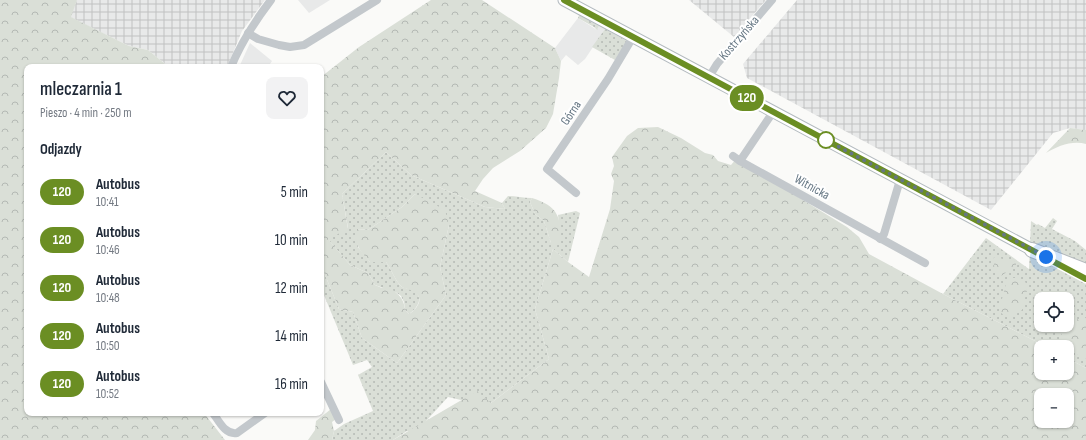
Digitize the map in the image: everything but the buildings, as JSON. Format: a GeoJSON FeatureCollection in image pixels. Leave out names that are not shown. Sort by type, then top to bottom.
{"type":"FeatureCollection","features":[{"type":"Feature","properties":{"kind":"highway"},"geometry":{"type":"LineString","coordinates":[[1032,250],[1086,271]]}},
{"type":"Feature","properties":{"kind":"main road"},"geometry":{"type":"LineString","coordinates":[[564,0],[1086,279]]}},
{"type":"Feature","properties":{"kind":"street"},"geometry":{"type":"LineString","coordinates":[[232,64],[248,33],[271,0]]}},
{"type":"Feature","properties":{"kind":"street"},"geometry":{"type":"LineString","coordinates":[[248,33],[258,39],[279,45],[290,47],[304,45],[377,0]]}},
{"type":"Feature","properties":{"kind":"street","name":"Kostrzyńska"},"geometry":{"type":"LineString","coordinates":[[709,77],[717,64],[772,0]]}},
{"type":"Feature","properties":{"kind":"street","name":"Górna"},"geometry":{"type":"LineString","coordinates":[[576,193],[547,169],[608,79],[633,38]]}},
{"type":"Feature","properties":{"kind":"street"},"geometry":{"type":"LineString","coordinates":[[740,161],[773,112]]}},
{"type":"Feature","properties":{"kind":"street","name":"Witnicka"},"geometry":{"type":"LineString","coordinates":[[733,156],[925,263]]}},
{"type":"Feature","properties":{"kind":"street"},"geometry":{"type":"LineString","coordinates":[[880,239],[884,234],[900,180]]}},
{"type":"Feature","properties":{"kind":"street"},"geometry":{"type":"LineString","coordinates":[[324,388],[339,420]]}},
{"type":"Feature","properties":{"kind":"street"},"geometry":{"type":"LineString","coordinates":[[215,416],[228,432],[233,433],[237,433],[261,416]]}},
{"type":"Feature","properties":{"kind":"shaded area"},"geometry":{"type":"Polygon","coordinates":[[[77,0],[265,0],[242,31],[228,64],[165,64],[148,50],[129,46],[70,17],[77,0]]]}},
{"type":"Feature","properties":{"kind":"shaded area"},"geometry":{"type":"Polygon","coordinates":[[[298,0],[330,0],[309,13],[298,0]]]}},
{"type":"Feature","properties":{"kind":"shaded area"},"geometry":{"type":"Polygon","coordinates":[[[689,0],[766,0],[734,37],[689,0]]]}},
{"type":"Feature","properties":{"kind":"shaded area"},"geometry":{"type":"Polygon","coordinates":[[[797,0],[1086,0],[1086,130],[1070,128],[1053,133],[991,210],[747,78],[743,64],[797,0]]]}},
{"type":"Feature","properties":{"kind":"shaded area"},"geometry":{"type":"Polygon","coordinates":[[[578,18],[597,30],[599,26],[605,29],[585,59],[578,65],[566,55],[561,61],[555,48],[578,18]]]}},
{"type":"Feature","properties":{"kind":"shaded area"},"geometry":{"type":"Polygon","coordinates":[[[250,43],[272,61],[270,64],[240,64],[250,43]]]}},
{"type":"Feature","properties":{"kind":"green space"},"geometry":{"type":"Polygon","coordinates":[[[0,0],[77,0],[71,17],[129,46],[148,50],[165,64],[24,64],[24,416],[206,416],[225,440],[0,440],[0,0]]]}},
{"type":"Feature","properties":{"kind":"green space"},"geometry":{"type":"Polygon","coordinates":[[[431,0],[482,0],[555,48],[561,61],[553,114],[546,128],[520,151],[493,168],[475,191],[502,203],[505,209],[485,207],[411,175],[386,152],[342,194],[348,229],[328,239],[350,265],[368,273],[375,285],[382,288],[387,286],[397,293],[402,299],[405,310],[409,314],[419,303],[419,297],[411,290],[400,285],[386,262],[370,262],[357,244],[357,229],[368,230],[402,207],[415,194],[445,210],[449,225],[440,267],[446,295],[397,363],[362,338],[353,312],[339,309],[324,272],[324,75],[359,47],[431,0]]]}},
{"type":"Feature","properties":{"kind":"green space"},"geometry":{"type":"Polygon","coordinates":[[[579,15],[599,26],[597,30],[578,18],[579,15]]]}},
{"type":"Feature","properties":{"kind":"green space"},"geometry":{"type":"Polygon","coordinates":[[[605,29],[627,41],[615,60],[592,47],[605,29]]]}},
{"type":"Feature","properties":{"kind":"green space"},"geometry":{"type":"Polygon","coordinates":[[[658,127],[681,138],[705,153],[713,155],[718,161],[731,165],[736,159],[847,227],[859,237],[869,254],[1034,340],[1034,380],[1074,380],[1074,362],[1086,368],[1086,440],[393,440],[477,391],[491,403],[549,359],[535,309],[553,249],[589,277],[610,209],[614,181],[611,174],[614,166],[612,157],[627,136],[638,128],[658,127]]]}},
{"type":"Feature","properties":{"kind":"green space"},"geometry":{"type":"Polygon","coordinates":[[[1070,128],[1086,130],[1086,144],[1065,144],[1046,153],[1070,128]]]}},
{"type":"Feature","properties":{"kind":"green space"},"geometry":{"type":"Polygon","coordinates":[[[386,152],[411,175],[485,207],[505,209],[502,203],[508,196],[532,198],[530,202],[535,214],[544,221],[551,243],[560,233],[558,215],[576,211],[580,213],[568,262],[553,249],[535,309],[549,359],[487,406],[448,397],[416,432],[407,431],[393,440],[332,440],[334,431],[344,424],[373,411],[358,375],[372,367],[367,360],[353,365],[324,295],[324,272],[339,309],[353,312],[362,338],[397,363],[446,295],[440,267],[449,225],[415,194],[402,207],[368,230],[357,229],[358,247],[370,262],[386,262],[400,285],[412,290],[418,295],[419,302],[415,309],[409,314],[405,310],[404,302],[401,296],[397,293],[375,285],[368,273],[350,265],[327,238],[348,228],[342,194],[386,152]]]}},
{"type":"Feature","properties":{"kind":"green space"},"geometry":{"type":"Polygon","coordinates":[[[532,198],[541,201],[553,209],[559,220],[560,244],[551,243],[544,221],[535,214],[530,202],[532,198]]]}},
{"type":"Feature","properties":{"kind":"green space"},"geometry":{"type":"Polygon","coordinates":[[[1053,218],[1057,221],[1052,229],[1075,241],[1086,250],[1086,368],[1074,362],[1074,340],[1034,340],[943,294],[986,238],[1029,269],[1031,221],[1037,225],[1038,224],[1045,228],[1053,218]]]}},
{"type":"Feature","properties":{"kind":"green space"},"geometry":{"type":"Polygon","coordinates":[[[993,257],[1013,260],[1016,262],[1016,267],[1001,276],[995,273],[993,257]]]}},
{"type":"Feature","properties":{"kind":"green space"},"geometry":{"type":"Polygon","coordinates":[[[1012,278],[1020,278],[1026,283],[1027,290],[1022,310],[1013,316],[1004,316],[999,310],[1006,284],[1012,278]]]}},
{"type":"Feature","properties":{"kind":"green space"},"geometry":{"type":"Polygon","coordinates":[[[1086,318],[1086,359],[1074,351],[1074,340],[1065,340],[1060,332],[1074,332],[1074,320],[1086,318]]]}},
{"type":"Feature","properties":{"kind":"green space"},"geometry":{"type":"Polygon","coordinates":[[[331,409],[336,419],[332,422],[334,431],[332,440],[308,440],[315,430],[316,421],[331,409]]]}},
{"type":"Feature","properties":{"kind":"bus line","name":"120"},"geometry":{"type":"LineString","coordinates":[[564,0],[1086,279]]}},
{"type":"Feature","properties":{"kind":"route"},"geometry":{"type":"LineString","coordinates":[[826,140],[1046,257]]}}]}
